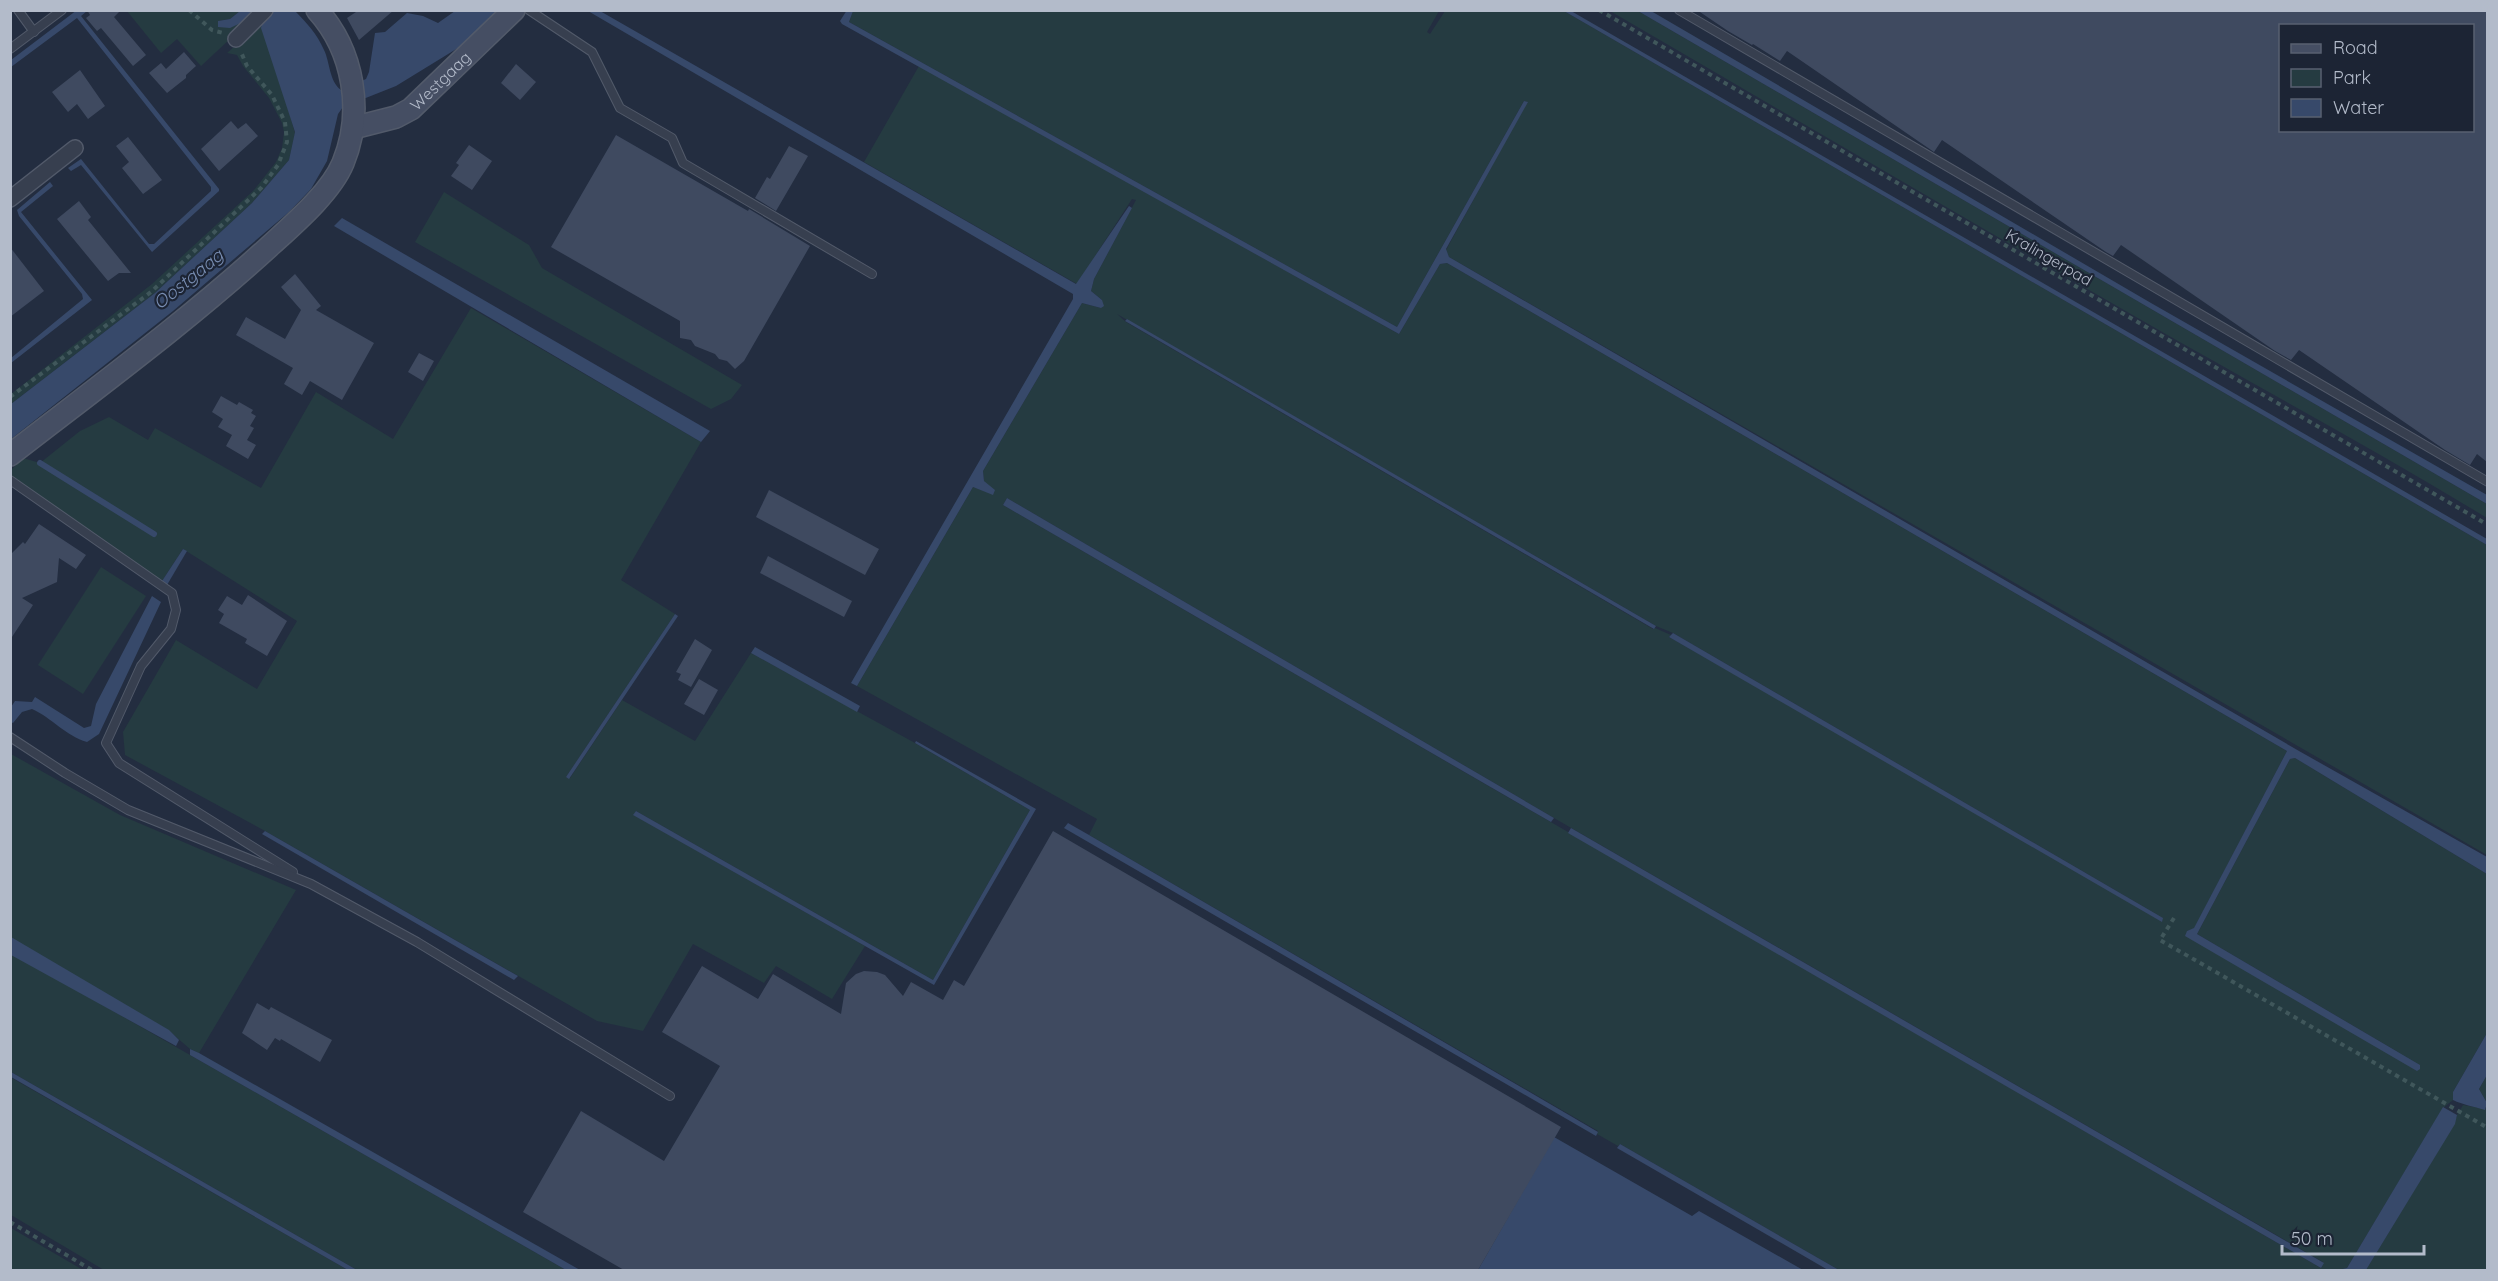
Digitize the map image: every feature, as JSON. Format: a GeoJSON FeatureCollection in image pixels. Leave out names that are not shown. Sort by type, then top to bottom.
{"type":"FeatureCollection","features":[{"type":"Feature","properties":{"kind":"main road"},"geometry":{"type":"LineString","coordinates":[[10,455],[204,304],[294,224],[328,187],[343,164],[353,128],[356,104],[350,74],[337,40],[317,10]]}},
{"type":"Feature","properties":{"kind":"main road","name":"Westgaag"},"geometry":{"type":"LineString","coordinates":[[353,128],[388,120],[411,109],[514,10]]}},
{"type":"Feature","properties":{"kind":"street"},"geometry":{"type":"LineString","coordinates":[[236,39],[265,10]]}},
{"type":"Feature","properties":{"kind":"street"},"geometry":{"type":"LineString","coordinates":[[10,199],[75,148]]}},
{"type":"Feature","properties":{"kind":"lane"},"geometry":{"type":"LineString","coordinates":[[18,10],[34,32]]}},
{"type":"Feature","properties":{"kind":"lane"},"geometry":{"type":"LineString","coordinates":[[10,49],[62,10]]}},
{"type":"Feature","properties":{"kind":"lane"},"geometry":{"type":"LineString","coordinates":[[529,10],[592,52],[620,108],[672,138],[683,163],[872,274]]}},
{"type":"Feature","properties":{"kind":"lane"},"geometry":{"type":"LineString","coordinates":[[1679,10],[2487,482]]}},
{"type":"Feature","properties":{"kind":"lane"},"geometry":{"type":"LineString","coordinates":[[10,480],[172,593],[176,610],[171,629],[141,666],[106,743],[119,763],[311,884],[427,948],[670,1096]]}},
{"type":"Feature","properties":{"kind":"lane"},"geometry":{"type":"LineString","coordinates":[[10,737],[128,810],[311,884]]}},
{"type":"Feature","properties":{"kind":"path"},"geometry":{"type":"LineString","coordinates":[[10,397],[151,291],[261,188],[278,165],[287,142],[285,122],[272,95],[246,66],[236,39],[212,30],[189,10]]}},
{"type":"Feature","properties":{"kind":"path","name":"Kralingerpad"},"geometry":{"type":"LineString","coordinates":[[1599,10],[2487,525]]}},
{"type":"Feature","properties":{"kind":"path"},"geometry":{"type":"LineString","coordinates":[[2174,918],[2160,940],[2487,1128]]}},
{"type":"Feature","properties":{"kind":"path"},"geometry":{"type":"LineString","coordinates":[[10,1222],[92,1270]]}},
{"type":"Feature","properties":{"kind":"green space"},"geometry":{"type":"Polygon","coordinates":[[[853,10],[1439,11],[1427,32],[1430,34],[1445,11],[1564,11],[2487,545],[2487,855],[1449,257],[1446,250],[1527,102],[1524,101],[1397,327],[849,22],[853,10]]]}},
{"type":"Feature","properties":{"kind":"green space"},"geometry":{"type":"Polygon","coordinates":[[[127,11],[240,11],[230,19],[218,21],[247,20],[201,66],[177,39],[161,53],[127,11]]]}},
{"type":"Feature","properties":{"kind":"green space"},"geometry":{"type":"Polygon","coordinates":[[[1610,11],[1638,11],[2487,504],[2487,518],[2186,346],[1610,11]]]}},
{"type":"Feature","properties":{"kind":"green space"},"geometry":{"type":"Polygon","coordinates":[[[263,21],[295,133],[289,160],[252,203],[155,293],[11,404],[11,394],[152,284],[254,190],[276,162],[282,148],[284,132],[282,123],[269,98],[237,55],[227,53],[263,21]]]}},
{"type":"Feature","properties":{"kind":"green space"},"geometry":{"type":"Polygon","coordinates":[[[919,66],[1399,334],[1440,264],[1447,263],[2287,751],[2194,929],[2187,931],[2420,1065],[2197,934],[2290,759],[2295,758],[2487,874],[2487,1033],[2453,1092],[2453,1100],[2443,1108],[2347,1268],[2338,1270],[1839,1270],[1620,1144],[1618,1146],[1597,1134],[1598,1131],[1089,835],[1097,819],[857,686],[973,487],[993,494],[984,481],[983,471],[1082,303],[1101,308],[1102,300],[1091,291],[1094,279],[1136,200],[1132,199],[1077,284],[864,162],[919,66]],[[1117,314],[1126,322],[1653,629],[1671,635],[1669,637],[2163,918],[1673,633],[1656,626],[1117,314]],[[1007,498],[1003,505],[2321,1268],[2323,1262],[1554,818],[1007,498]]]}},
{"type":"Feature","properties":{"kind":"green space"},"geometry":{"type":"Polygon","coordinates":[[[444,192],[529,245],[542,268],[742,385],[731,399],[711,409],[415,242],[444,192]]]}},
{"type":"Feature","properties":{"kind":"green space"},"geometry":{"type":"Polygon","coordinates":[[[471,308],[701,442],[621,580],[675,614],[566,777],[570,778],[622,700],[695,741],[751,653],[915,743],[1030,810],[933,980],[636,811],[634,815],[865,946],[832,999],[776,966],[764,983],[693,944],[643,1031],[597,1021],[265,831],[125,755],[123,732],[176,640],[257,689],[297,621],[183,549],[162,581],[153,580],[11,480],[10,471],[23,458],[40,463],[80,431],[109,417],[148,440],[155,428],[261,488],[316,392],[393,439],[471,308]]]}},
{"type":"Feature","properties":{"kind":"green space"},"geometry":{"type":"Polygon","coordinates":[[[101,567],[146,596],[83,694],[38,665],[101,567]]]}},
{"type":"Feature","properties":{"kind":"green space"},"geometry":{"type":"Polygon","coordinates":[[[11,754],[120,815],[296,890],[199,1053],[190,1049],[168,1030],[11,939],[11,754]]]}},
{"type":"Feature","properties":{"kind":"green space"},"geometry":{"type":"Polygon","coordinates":[[[10,952],[566,1270],[357,1270],[11,1072],[10,952]]]}},
{"type":"Feature","properties":{"kind":"green space"},"geometry":{"type":"Polygon","coordinates":[[[2487,1075],[2487,1103],[2479,1089],[2487,1075]]]}},
{"type":"Feature","properties":{"kind":"green space"},"geometry":{"type":"Polygon","coordinates":[[[10,1077],[348,1270],[104,1270],[11,1215],[10,1077]]]}},
{"type":"Feature","properties":{"kind":"green space"},"geometry":{"type":"Polygon","coordinates":[[[2463,1105],[2487,1109],[2487,1270],[2366,1270],[2454,1124],[2463,1105]]]}},
{"type":"Feature","properties":{"kind":"green space"},"geometry":{"type":"Polygon","coordinates":[[[11,1228],[83,1270],[11,1270],[11,1228]]]}},
{"type":"Feature","properties":{"kind":"water"},"geometry":{"type":"Polygon","coordinates":[[[77,10],[87,11],[81,16],[219,189],[152,252],[81,165],[71,171],[68,168],[81,159],[149,244],[154,244],[211,191],[211,187],[77,18],[11,67],[11,60],[77,10]]]}},
{"type":"Feature","properties":{"kind":"water"},"geometry":{"type":"Polygon","coordinates":[[[847,10],[853,11],[849,22],[1397,327],[1524,101],[1528,102],[1446,249],[1449,257],[2299,751],[2487,857],[2487,874],[2295,758],[2290,759],[2197,934],[2420,1065],[2420,1069],[2417,1071],[2185,936],[2187,931],[2194,928],[2287,751],[1447,263],[1440,264],[1399,334],[842,24],[840,21],[847,10]]]}},
{"type":"Feature","properties":{"kind":"water","name":"Oostgaag"},"geometry":{"type":"Polygon","coordinates":[[[240,11],[295,11],[318,39],[326,55],[334,82],[341,90],[366,79],[375,33],[385,32],[407,13],[423,16],[438,23],[455,11],[502,11],[484,32],[396,86],[343,107],[338,114],[327,161],[311,189],[289,212],[173,311],[11,439],[11,404],[155,293],[252,203],[289,160],[295,132],[261,28],[263,21],[247,20],[230,28],[218,27],[218,21],[230,19],[240,11]]]}},
{"type":"Feature","properties":{"kind":"water"},"geometry":{"type":"Polygon","coordinates":[[[588,11],[600,11],[1076,284],[1129,206],[1132,208],[1094,279],[1091,291],[1102,300],[1104,306],[1101,308],[1082,303],[983,471],[984,481],[995,490],[993,495],[973,487],[857,686],[851,683],[1073,299],[1073,294],[588,11]]]}},
{"type":"Feature","properties":{"kind":"water"},"geometry":{"type":"Polygon","coordinates":[[[1564,11],[1571,11],[2487,539],[2487,545],[1564,11]]]}},
{"type":"Feature","properties":{"kind":"water"},"geometry":{"type":"Polygon","coordinates":[[[1638,11],[1651,11],[2151,303],[2487,495],[2487,504],[1638,11]]]}},
{"type":"Feature","properties":{"kind":"water"},"geometry":{"type":"Polygon","coordinates":[[[50,182],[53,186],[21,212],[92,300],[11,363],[11,358],[83,299],[82,294],[19,216],[17,210],[50,182]]]}},
{"type":"Feature","properties":{"kind":"water"},"geometry":{"type":"Polygon","coordinates":[[[342,218],[710,431],[701,442],[334,226],[342,218]]]}},
{"type":"Feature","properties":{"kind":"water"},"geometry":{"type":"Polygon","coordinates":[[[1127,319],[1656,626],[1654,629],[1125,321],[1127,319]]]}},
{"type":"Feature","properties":{"kind":"water"},"geometry":{"type":"Polygon","coordinates":[[[1007,498],[1554,818],[1551,822],[1003,505],[1007,498]]]}},
{"type":"Feature","properties":{"kind":"water"},"geometry":{"type":"Polygon","coordinates":[[[183,549],[187,551],[167,585],[162,581],[183,549]]]}},
{"type":"Feature","properties":{"kind":"water"},"geometry":{"type":"Polygon","coordinates":[[[152,596],[161,602],[99,734],[87,742],[32,709],[22,712],[13,723],[11,722],[11,707],[15,701],[32,702],[35,697],[84,728],[91,726],[96,704],[152,596]]]}},
{"type":"Feature","properties":{"kind":"water"},"geometry":{"type":"Polygon","coordinates":[[[675,614],[678,616],[569,779],[566,777],[675,614]]]}},
{"type":"Feature","properties":{"kind":"water"},"geometry":{"type":"Polygon","coordinates":[[[1673,633],[2163,918],[2162,922],[1669,637],[1673,633]]]}},
{"type":"Feature","properties":{"kind":"water"},"geometry":{"type":"Polygon","coordinates":[[[755,647],[860,706],[857,712],[751,653],[755,647]]]}},
{"type":"Feature","properties":{"kind":"water"},"geometry":{"type":"Polygon","coordinates":[[[916,741],[1036,809],[934,985],[633,815],[636,811],[933,980],[1030,810],[915,743],[916,741]]]}},
{"type":"Feature","properties":{"kind":"water"},"geometry":{"type":"Polygon","coordinates":[[[1068,823],[1598,1132],[1596,1136],[1064,828],[1068,823]]]}},
{"type":"Feature","properties":{"kind":"water"},"geometry":{"type":"Polygon","coordinates":[[[1571,828],[2324,1263],[2321,1268],[1568,833],[1571,828]]]}},
{"type":"Feature","properties":{"kind":"water"},"geometry":{"type":"Polygon","coordinates":[[[265,831],[518,976],[514,980],[262,834],[265,831]]]}},
{"type":"Feature","properties":{"kind":"water"},"geometry":{"type":"Polygon","coordinates":[[[11,937],[169,1030],[179,1040],[176,1046],[11,955],[11,937]]]}},
{"type":"Feature","properties":{"kind":"water"},"geometry":{"type":"Polygon","coordinates":[[[2487,1033],[2487,1075],[2479,1089],[2487,1103],[2485,1110],[2453,1100],[2453,1092],[2487,1033]]]}},
{"type":"Feature","properties":{"kind":"water"},"geometry":{"type":"Polygon","coordinates":[[[190,1049],[580,1270],[566,1270],[190,1055],[190,1049]]]}},
{"type":"Feature","properties":{"kind":"water"},"geometry":{"type":"Polygon","coordinates":[[[11,1072],[357,1270],[348,1270],[11,1077],[11,1072]]]}},
{"type":"Feature","properties":{"kind":"water"},"geometry":{"type":"Polygon","coordinates":[[[2443,1107],[2457,1115],[2455,1124],[2366,1270],[2338,1270],[2347,1268],[2443,1107]]]}},
{"type":"Feature","properties":{"kind":"water"},"geometry":{"type":"Polygon","coordinates":[[[1554,1137],[1692,1216],[1699,1211],[1803,1270],[1478,1270],[1554,1137]]]}},
{"type":"Feature","properties":{"kind":"water"},"geometry":{"type":"Polygon","coordinates":[[[1620,1144],[1839,1270],[1828,1270],[1617,1148],[1620,1144]]]}},
{"type":"Feature","properties":{"kind":"building"},"geometry":{"type":"Polygon","coordinates":[[[87,10],[121,10],[114,17],[146,55],[133,66],[101,28],[97,31],[86,18],[90,15],[87,10]]]}},
{"type":"Feature","properties":{"kind":"building"},"geometry":{"type":"Polygon","coordinates":[[[359,10],[394,10],[359,40],[347,18],[359,10]]]}},
{"type":"Feature","properties":{"kind":"building"},"geometry":{"type":"Polygon","coordinates":[[[1697,10],[2487,10],[2487,462],[2477,454],[2470,465],[2299,350],[2291,360],[2275,351],[2121,245],[2113,256],[2106,252],[1942,140],[1934,152],[1787,51],[1780,61],[1697,10]]]}},
{"type":"Feature","properties":{"kind":"building"},"geometry":{"type":"Polygon","coordinates":[[[184,52],[196,66],[186,75],[186,78],[167,93],[149,73],[161,63],[166,69],[184,52]]]}},
{"type":"Feature","properties":{"kind":"building"},"geometry":{"type":"Polygon","coordinates":[[[516,64],[536,82],[520,100],[501,83],[516,64]]]}},
{"type":"Feature","properties":{"kind":"building"},"geometry":{"type":"Polygon","coordinates":[[[80,70],[105,106],[88,119],[77,104],[68,112],[52,92],[80,70]]]}},
{"type":"Feature","properties":{"kind":"building"},"geometry":{"type":"Polygon","coordinates":[[[231,121],[238,129],[246,123],[258,136],[219,171],[201,149],[231,121]]]}},
{"type":"Feature","properties":{"kind":"building"},"geometry":{"type":"Polygon","coordinates":[[[616,135],[748,211],[749,209],[810,246],[744,361],[735,369],[715,354],[695,346],[691,340],[680,338],[680,321],[551,247],[616,135]]]}},
{"type":"Feature","properties":{"kind":"building"},"geometry":{"type":"Polygon","coordinates":[[[128,137],[162,180],[143,194],[122,168],[129,162],[116,146],[128,137]]]}},
{"type":"Feature","properties":{"kind":"building"},"geometry":{"type":"Polygon","coordinates":[[[469,145],[492,161],[472,190],[451,176],[459,165],[456,163],[469,145]]]}},
{"type":"Feature","properties":{"kind":"building"},"geometry":{"type":"Polygon","coordinates":[[[789,146],[808,156],[776,211],[755,198],[767,177],[770,179],[789,146]]]}},
{"type":"Feature","properties":{"kind":"building"},"geometry":{"type":"Polygon","coordinates":[[[79,201],[91,217],[88,220],[131,273],[119,273],[108,281],[57,219],[79,201]]]}},
{"type":"Feature","properties":{"kind":"building"},"geometry":{"type":"Polygon","coordinates":[[[10,247],[44,291],[10,317],[10,247]]]}},
{"type":"Feature","properties":{"kind":"building"},"geometry":{"type":"Polygon","coordinates":[[[295,274],[321,306],[316,310],[374,343],[342,400],[310,381],[302,395],[284,384],[293,368],[236,335],[246,317],[285,339],[301,310],[281,287],[295,274]]]}},
{"type":"Feature","properties":{"kind":"building"},"geometry":{"type":"Polygon","coordinates":[[[419,353],[434,361],[423,381],[408,372],[419,353]]]}},
{"type":"Feature","properties":{"kind":"building"},"geometry":{"type":"Polygon","coordinates":[[[221,396],[237,405],[239,402],[253,410],[251,413],[256,416],[250,426],[254,428],[247,440],[256,445],[248,459],[226,446],[232,435],[218,427],[223,419],[212,412],[221,396]]]}},
{"type":"Feature","properties":{"kind":"building"},"geometry":{"type":"Polygon","coordinates":[[[769,490],[879,549],[865,575],[756,517],[769,490]]]}},
{"type":"Feature","properties":{"kind":"building"},"geometry":{"type":"Polygon","coordinates":[[[39,524],[86,555],[76,569],[59,558],[57,582],[22,598],[33,605],[10,640],[10,555],[23,542],[25,544],[39,524]]]}},
{"type":"Feature","properties":{"kind":"building"},"geometry":{"type":"Polygon","coordinates":[[[768,556],[852,601],[844,617],[760,573],[768,556]]]}},
{"type":"Feature","properties":{"kind":"building"},"geometry":{"type":"Polygon","coordinates":[[[248,595],[287,621],[267,656],[245,643],[247,639],[219,623],[224,614],[218,610],[227,596],[242,605],[248,595]]]}},
{"type":"Feature","properties":{"kind":"building"},"geometry":{"type":"Polygon","coordinates":[[[695,639],[712,650],[691,687],[678,680],[681,674],[676,672],[695,639]]]}},
{"type":"Feature","properties":{"kind":"building"},"geometry":{"type":"Polygon","coordinates":[[[699,679],[718,690],[704,715],[684,704],[699,679]]]}},
{"type":"Feature","properties":{"kind":"building"},"geometry":{"type":"Polygon","coordinates":[[[1053,831],[1561,1127],[1478,1270],[624,1270],[523,1212],[581,1111],[664,1161],[720,1066],[662,1032],[702,966],[758,999],[773,974],[841,1014],[846,983],[856,974],[864,971],[885,975],[903,996],[911,982],[943,1000],[954,980],[964,986],[1053,831]]]}},
{"type":"Feature","properties":{"kind":"building"},"geometry":{"type":"Polygon","coordinates":[[[257,1003],[269,1010],[271,1007],[332,1040],[320,1062],[281,1039],[280,1041],[275,1038],[267,1050],[242,1033],[257,1003]]]}},
{"type":"Feature","properties":{"kind":"waterway"},"geometry":{"type":"LineString","coordinates":[[40,463],[154,534]]}}]}
